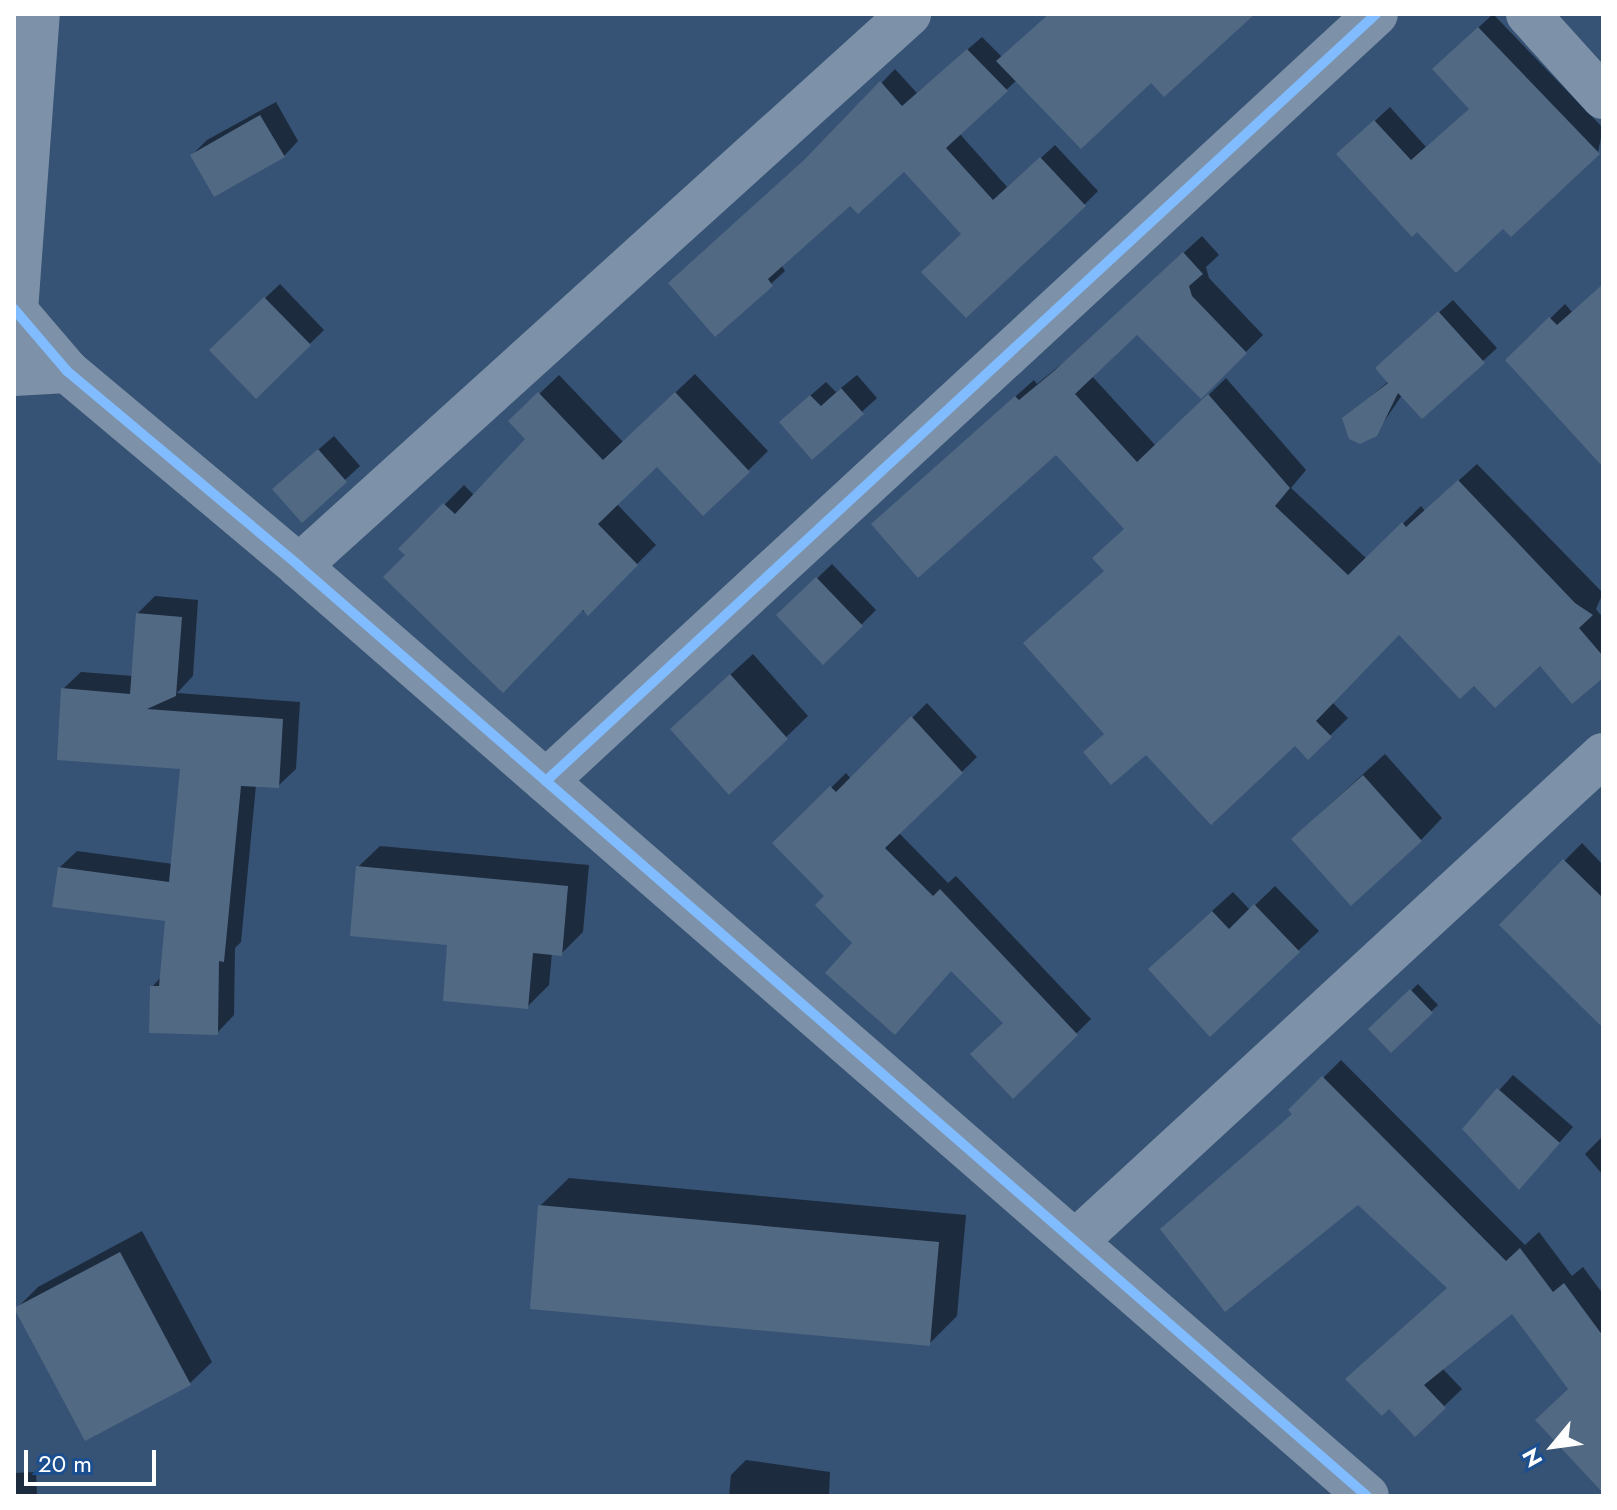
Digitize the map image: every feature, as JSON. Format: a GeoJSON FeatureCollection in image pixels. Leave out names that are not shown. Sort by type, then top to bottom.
{"type":"FeatureCollection","features":[{"type":"Feature","properties":{"kind":"street"},"geometry":{"type":"LineString","coordinates":[[38,14],[15,319],[67,371],[299,566],[1367,1496]]}},
{"type":"Feature","properties":{"kind":"street"},"geometry":{"type":"LineString","coordinates":[[299,566],[909,14]]}},
{"type":"Feature","properties":{"kind":"street"},"geometry":{"type":"LineString","coordinates":[[546,781],[1376,14]]}},
{"type":"Feature","properties":{"kind":"street"},"geometry":{"type":"LineString","coordinates":[[1528,14],[1603,97]]}},
{"type":"Feature","properties":{"kind":"street"},"geometry":{"type":"LineString","coordinates":[[14,374],[67,371]]}},
{"type":"Feature","properties":{"kind":"street"},"geometry":{"type":"LineString","coordinates":[[1076,1241],[1603,755]]}},
{"type":"Feature","properties":{"kind":"building"},"geometry":{"type":"Polygon","coordinates":[[[1049,14],[1255,14],[1164,97],[1151,83],[1081,149],[996,61],[1049,14]]]}},
{"type":"Feature","properties":{"kind":"building"},"geometry":{"type":"Polygon","coordinates":[[[1478,27],[1600,154],[1511,237],[1503,229],[1456,273],[1417,232],[1412,237],[1336,154],[1374,120],[1411,160],[1469,109],[1432,69],[1478,27]]]}},
{"type":"Feature","properties":{"kind":"building"},"geometry":{"type":"Polygon","coordinates":[[[967,49],[1008,91],[946,148],[993,200],[1040,157],[1086,206],[966,318],[921,272],[961,234],[904,172],[858,214],[850,206],[768,279],[773,286],[715,337],[668,283],[805,159],[880,81],[902,106],[967,49]]]}},
{"type":"Feature","properties":{"kind":"building"},"geometry":{"type":"Polygon","coordinates":[[[260,115],[285,157],[214,197],[190,155],[260,115]]]}},
{"type":"Feature","properties":{"kind":"building"},"geometry":{"type":"Polygon","coordinates":[[[1183,252],[1203,274],[1189,286],[1192,296],[1247,353],[1201,399],[1137,335],[1075,394],[1137,462],[1208,394],[1290,488],[1275,506],[1348,575],[1402,522],[1406,527],[1458,480],[1575,603],[1593,615],[1579,628],[1603,656],[1603,678],[1572,704],[1540,666],[1495,708],[1474,686],[1460,699],[1399,635],[1316,721],[1332,737],[1308,760],[1295,746],[1211,825],[1146,755],[1111,785],[1083,752],[1104,734],[1023,643],[1104,571],[1092,558],[1124,529],[1056,455],[918,578],[871,524],[1015,396],[1019,400],[1054,371],[1183,252]]]}},
{"type":"Feature","properties":{"kind":"building"},"geometry":{"type":"Polygon","coordinates":[[[1603,284],[1603,467],[1505,360],[1549,317],[1557,325],[1603,284]]]}},
{"type":"Feature","properties":{"kind":"building"},"geometry":{"type":"Polygon","coordinates":[[[264,297],[311,345],[256,399],[209,350],[264,297]]]}},
{"type":"Feature","properties":{"kind":"building"},"geometry":{"type":"Polygon","coordinates":[[[1438,311],[1485,363],[1422,419],[1398,393],[1377,436],[1360,444],[1349,439],[1342,418],[1388,383],[1375,368],[1438,311]]]}},
{"type":"Feature","properties":{"kind":"building"},"geometry":{"type":"Polygon","coordinates":[[[841,388],[864,414],[812,460],[779,422],[810,395],[821,406],[841,388]]]}},
{"type":"Feature","properties":{"kind":"building"},"geometry":{"type":"Polygon","coordinates":[[[538,392],[603,460],[675,392],[750,472],[703,516],[657,467],[598,524],[638,565],[588,616],[583,610],[503,693],[383,577],[405,555],[398,549],[443,503],[455,514],[525,439],[508,421],[538,392]]]}},
{"type":"Feature","properties":{"kind":"building"},"geometry":{"type":"Polygon","coordinates":[[[318,449],[347,482],[302,523],[272,489],[318,449]]]}},
{"type":"Feature","properties":{"kind":"building"},"geometry":{"type":"Polygon","coordinates":[[[816,577],[863,626],[823,665],[776,615],[816,577]]]}},
{"type":"Feature","properties":{"kind":"building"},"geometry":{"type":"Polygon","coordinates":[[[136,613],[182,617],[176,696],[147,709],[283,719],[279,788],[241,786],[224,962],[219,961],[218,1035],[149,1033],[150,986],[159,986],[165,921],[52,907],[58,867],[169,882],[180,769],[57,760],[61,688],[130,694],[136,613]]]}},
{"type":"Feature","properties":{"kind":"building"},"geometry":{"type":"Polygon","coordinates":[[[730,674],[788,739],[729,795],[670,729],[730,674]]]}},
{"type":"Feature","properties":{"kind":"building"},"geometry":{"type":"Polygon","coordinates":[[[911,716],[963,773],[885,848],[933,896],[940,889],[1078,1035],[1013,1099],[970,1054],[1003,1023],[951,971],[895,1035],[825,973],[852,943],[815,905],[824,896],[772,843],[830,786],[836,792],[911,716]]]}},
{"type":"Feature","properties":{"kind":"building"},"geometry":{"type":"Polygon","coordinates":[[[1363,775],[1422,841],[1351,906],[1291,839],[1363,775]]]}},
{"type":"Feature","properties":{"kind":"building"},"geometry":{"type":"Polygon","coordinates":[[[1563,859],[1603,898],[1603,1028],[1499,925],[1563,859]]]}},
{"type":"Feature","properties":{"kind":"building"},"geometry":{"type":"Polygon","coordinates":[[[356,866],[568,886],[562,956],[533,953],[528,1009],[443,1001],[447,945],[350,936],[356,866]]]}},
{"type":"Feature","properties":{"kind":"building"},"geometry":{"type":"Polygon","coordinates":[[[1254,904],[1300,952],[1210,1037],[1148,969],[1212,911],[1229,929],[1254,904]]]}},
{"type":"Feature","properties":{"kind":"building"},"geometry":{"type":"Polygon","coordinates":[[[1410,989],[1433,1013],[1391,1053],[1368,1029],[1410,989]]]}},
{"type":"Feature","properties":{"kind":"building"},"geometry":{"type":"Polygon","coordinates":[[[1322,1076],[1506,1261],[1520,1248],[1553,1292],[1564,1283],[1603,1336],[1603,1493],[1535,1420],[1568,1389],[1512,1314],[1424,1385],[1446,1408],[1415,1437],[1389,1409],[1382,1416],[1345,1379],[1447,1288],[1358,1205],[1225,1312],[1160,1229],[1292,1114],[1288,1110],[1322,1076]]]}},
{"type":"Feature","properties":{"kind":"building"},"geometry":{"type":"Polygon","coordinates":[[[1497,1088],[1560,1143],[1519,1190],[1462,1129],[1497,1088]]]}},
{"type":"Feature","properties":{"kind":"building"},"geometry":{"type":"Polygon","coordinates":[[[538,1205],[939,1242],[930,1346],[530,1309],[538,1205]]]}},
{"type":"Feature","properties":{"kind":"building"},"geometry":{"type":"Polygon","coordinates":[[[120,1252],[191,1385],[85,1441],[14,1308],[120,1252]]]}},
{"type":"Feature","properties":{"kind":"cycle path"},"geometry":{"type":"LineString","coordinates":[[546,781],[1376,14]]}},
{"type":"Feature","properties":{"kind":"cycle path"},"geometry":{"type":"LineString","coordinates":[[14,309],[67,371],[299,566],[1367,1496]]}}]}
